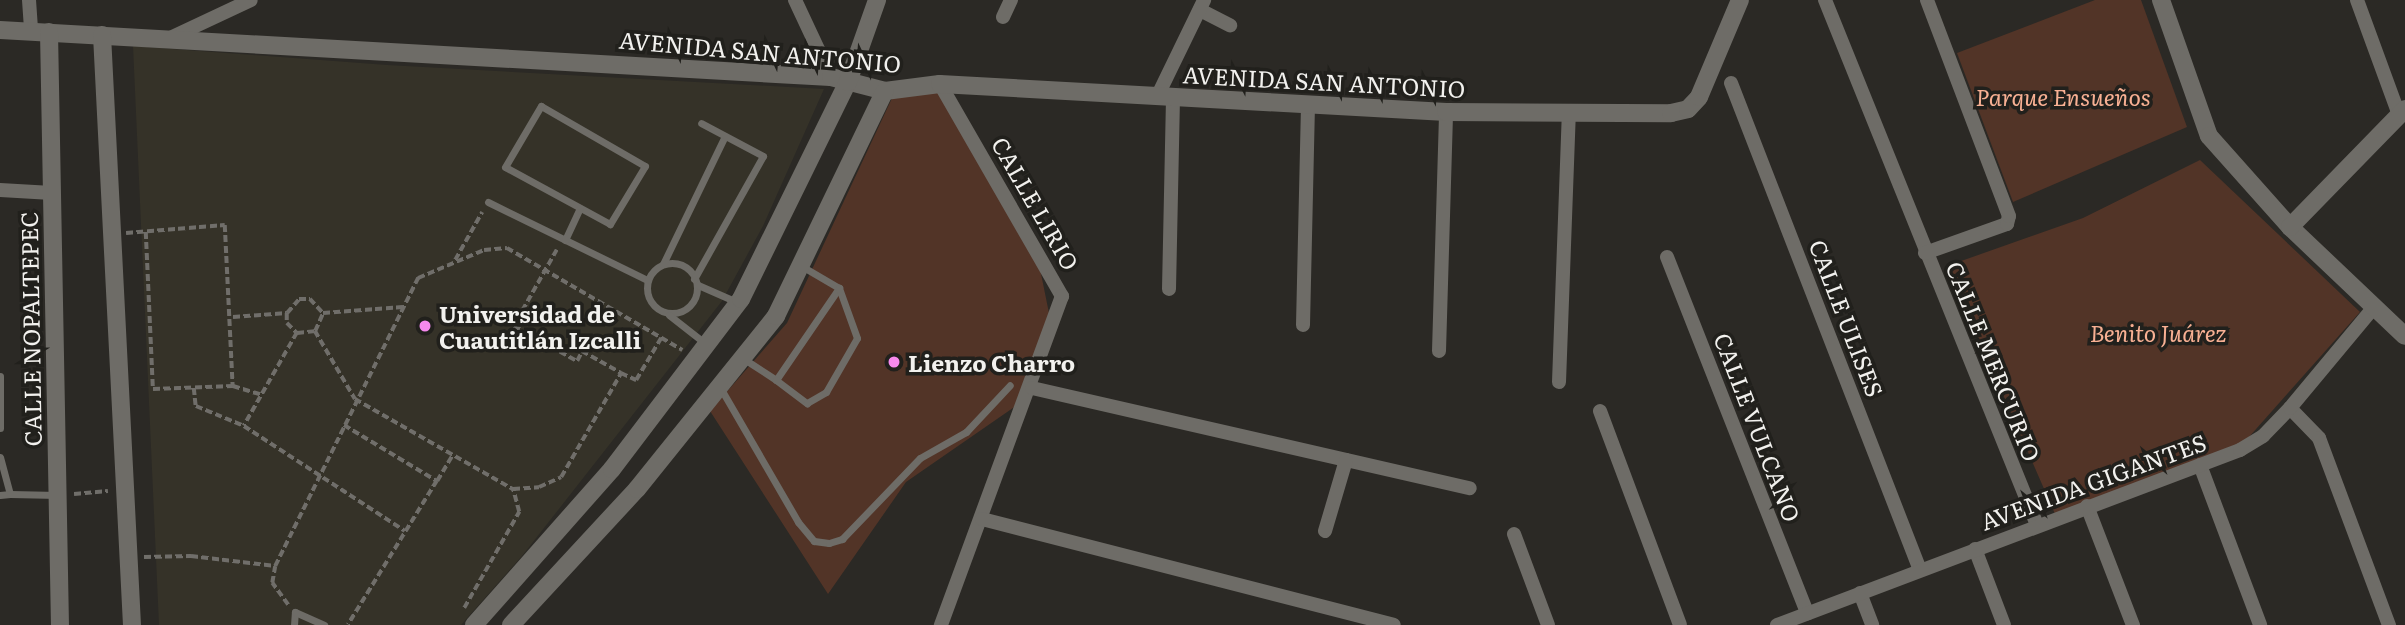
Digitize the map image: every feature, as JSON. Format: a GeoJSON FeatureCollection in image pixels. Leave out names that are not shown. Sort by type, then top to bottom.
{"type":"FeatureCollection","features":[{"type":"Feature","properties":{"kind":"street"},"geometry":{"type":"LineString","coordinates":[[29,0],[40,32]]}},
{"type":"Feature","properties":{"kind":"street"},"geometry":{"type":"LineString","coordinates":[[170,38],[251,0]]}},
{"type":"Feature","properties":{"kind":"street"},"geometry":{"type":"LineString","coordinates":[[795,0],[839,79]]}},
{"type":"Feature","properties":{"kind":"street"},"geometry":{"type":"LineString","coordinates":[[466,621],[612,469],[738,302],[877,0]]}},
{"type":"Feature","properties":{"kind":"street"},"geometry":{"type":"LineString","coordinates":[[1003,17],[1011,0]]}},
{"type":"Feature","properties":{"kind":"street","name":"AVENIDA SAN ANTONIO"},"geometry":{"type":"LineString","coordinates":[[0,30],[839,79],[885,91],[940,84],[1446,112],[1671,113],[1688,109],[1699,97],[1740,0]]}},
{"type":"Feature","properties":{"kind":"street","name":"CALLE MERCURIO"},"geometry":{"type":"LineString","coordinates":[[1825,0],[2037,525]]}},
{"type":"Feature","properties":{"kind":"street","name":"CALLE MERCURIO"},"geometry":{"type":"LineString","coordinates":[[1926,253],[2007,224],[2008,216],[1927,0]]}},
{"type":"Feature","properties":{"kind":"street"},"geometry":{"type":"LineString","coordinates":[[2161,0],[2209,136],[2290,227],[2405,336]]}},
{"type":"Feature","properties":{"kind":"street"},"geometry":{"type":"LineString","coordinates":[[2290,227],[2402,111],[2357,0]]}},
{"type":"Feature","properties":{"kind":"street"},"geometry":{"type":"LineString","coordinates":[[1169,289],[1165,98],[1202,5],[1230,25]]}},
{"type":"Feature","properties":{"kind":"street","name":"CALLE NOPALTEPEC"},"geometry":{"type":"LineString","coordinates":[[40,32],[52,194],[60,625]]}},
{"type":"Feature","properties":{"kind":"street"},"geometry":{"type":"LineString","coordinates":[[102,35],[132,625]]}},
{"type":"Feature","properties":{"kind":"street","name":"CALLE ULISES"},"geometry":{"type":"LineString","coordinates":[[1731,83],[1920,570]]}},
{"type":"Feature","properties":{"kind":"street","name":"CALLE LIRIO"},"geometry":{"type":"LineString","coordinates":[[940,84],[1062,296],[1032,388],[942,625]]}},
{"type":"Feature","properties":{"kind":"street"},"geometry":{"type":"LineString","coordinates":[[511,625],[637,489],[776,316],[803,267],[885,91]]}},
{"type":"Feature","properties":{"kind":"street"},"geometry":{"type":"LineString","coordinates":[[1303,325],[1308,105]]}},
{"type":"Feature","properties":{"kind":"street"},"geometry":{"type":"LineString","coordinates":[[1439,351],[1446,112]]}},
{"type":"Feature","properties":{"kind":"street"},"geometry":{"type":"LineString","coordinates":[[1559,382],[1569,114]]}},
{"type":"Feature","properties":{"kind":"street"},"geometry":{"type":"LineString","coordinates":[[0,190],[52,194]]}},
{"type":"Feature","properties":{"kind":"street","name":"CALLE VULCANO"},"geometry":{"type":"LineString","coordinates":[[1667,257],[1807,613]]}},
{"type":"Feature","properties":{"kind":"street","name":"AVENIDA GIGANTES"},"geometry":{"type":"LineString","coordinates":[[1777,625],[2241,450],[2263,436],[2290,408],[2375,306]]}},
{"type":"Feature","properties":{"kind":"street"},"geometry":{"type":"LineString","coordinates":[[1032,388],[1470,488]]}},
{"type":"Feature","properties":{"kind":"street"},"geometry":{"type":"LineString","coordinates":[[2290,408],[2319,438],[2389,625]]}},
{"type":"Feature","properties":{"kind":"street"},"geometry":{"type":"LineString","coordinates":[[1600,411],[1680,625]]}},
{"type":"Feature","properties":{"kind":"street"},"geometry":{"type":"LineString","coordinates":[[1325,530],[1346,460]]}},
{"type":"Feature","properties":{"kind":"street"},"geometry":{"type":"LineString","coordinates":[[2200,466],[2260,625]]}},
{"type":"Feature","properties":{"kind":"street"},"geometry":{"type":"LineString","coordinates":[[612,469],[637,489]]}},
{"type":"Feature","properties":{"kind":"street"},"geometry":{"type":"LineString","coordinates":[[2087,506],[2133,625]]}},
{"type":"Feature","properties":{"kind":"street"},"geometry":{"type":"LineString","coordinates":[[982,519],[1394,625]]}},
{"type":"Feature","properties":{"kind":"street"},"geometry":{"type":"LineString","coordinates":[[1514,534],[1548,625]]}},
{"type":"Feature","properties":{"kind":"street"},"geometry":{"type":"LineString","coordinates":[[1975,549],[2004,625]]}},
{"type":"Feature","properties":{"kind":"street"},"geometry":{"type":"LineString","coordinates":[[1860,593],[1872,625]]}},
{"type":"Feature","properties":{"kind":"lane"},"geometry":{"type":"LineString","coordinates":[[541,106],[645,166],[610,224],[580,208],[505,167],[541,106]]}},
{"type":"Feature","properties":{"kind":"lane"},"geometry":{"type":"LineString","coordinates":[[669,315],[690,307],[696,282],[762,156],[701,123]]}},
{"type":"Feature","properties":{"kind":"lane"},"geometry":{"type":"LineString","coordinates":[[647,280],[663,264],[725,136]]}},
{"type":"Feature","properties":{"kind":"lane"},"geometry":{"type":"LineString","coordinates":[[488,202],[647,280]]}},
{"type":"Feature","properties":{"kind":"lane"},"geometry":{"type":"LineString","coordinates":[[565,240],[580,208]]}},
{"type":"Feature","properties":{"kind":"lane"},"geometry":{"type":"LineString","coordinates":[[663,264],[686,266],[696,282],[738,302]]}},
{"type":"Feature","properties":{"kind":"lane"},"geometry":{"type":"LineString","coordinates":[[742,359],[807,403],[826,392],[857,338],[839,288],[803,267]]}},
{"type":"Feature","properties":{"kind":"lane"},"geometry":{"type":"LineString","coordinates":[[647,280],[649,302],[669,315],[701,351]]}},
{"type":"Feature","properties":{"kind":"lane"},"geometry":{"type":"LineString","coordinates":[[776,380],[839,288]]}},
{"type":"Feature","properties":{"kind":"lane"},"geometry":{"type":"LineString","coordinates":[[0,376],[0,428]]}},
{"type":"Feature","properties":{"kind":"lane"},"geometry":{"type":"LineString","coordinates":[[720,386],[798,522],[814,541],[829,543],[842,539],[920,458],[966,432],[1010,384]]}},
{"type":"Feature","properties":{"kind":"lane"},"geometry":{"type":"LineString","coordinates":[[0,457],[10,494]]}},
{"type":"Feature","properties":{"kind":"lane"},"geometry":{"type":"LineString","coordinates":[[0,495],[58,495]]}},
{"type":"Feature","properties":{"kind":"lane"},"geometry":{"type":"LineString","coordinates":[[293,625],[295,612],[324,625]]}},
{"type":"Feature","properties":{"kind":"path"},"geometry":{"type":"LineString","coordinates":[[454,262],[488,202]]}},
{"type":"Feature","properties":{"kind":"path"},"geometry":{"type":"LineString","coordinates":[[112,234],[225,225],[233,317],[233,386]]}},
{"type":"Feature","properties":{"kind":"path"},"geometry":{"type":"LineString","coordinates":[[146,231],[153,388],[233,386],[262,395]]}},
{"type":"Feature","properties":{"kind":"path"},"geometry":{"type":"LineString","coordinates":[[565,240],[543,269],[514,326],[577,361],[582,351],[636,380],[661,338]]}},
{"type":"Feature","properties":{"kind":"path"},"geometry":{"type":"LineString","coordinates":[[295,612],[272,583],[275,566],[355,399],[418,278],[484,250],[507,248],[661,338],[701,351]]}},
{"type":"Feature","properties":{"kind":"path"},"geometry":{"type":"LineString","coordinates":[[233,317],[287,313],[299,299],[310,299],[323,313]]}},
{"type":"Feature","properties":{"kind":"path"},"geometry":{"type":"LineString","coordinates":[[323,313],[403,307]]}},
{"type":"Feature","properties":{"kind":"path"},"geometry":{"type":"LineString","coordinates":[[287,313],[288,323],[297,333]]}},
{"type":"Feature","properties":{"kind":"path"},"geometry":{"type":"LineString","coordinates":[[315,331],[323,313]]}},
{"type":"Feature","properties":{"kind":"path"},"geometry":{"type":"LineString","coordinates":[[315,331],[355,399],[513,489],[539,487],[561,477],[621,373]]}},
{"type":"Feature","properties":{"kind":"path"},"geometry":{"type":"LineString","coordinates":[[297,333],[315,331]]}},
{"type":"Feature","properties":{"kind":"path"},"geometry":{"type":"LineString","coordinates":[[244,426],[297,333]]}},
{"type":"Feature","properties":{"kind":"path"},"geometry":{"type":"LineString","coordinates":[[194,388],[196,406],[244,426],[405,531]]}},
{"type":"Feature","properties":{"kind":"path"},"geometry":{"type":"LineString","coordinates":[[344,425],[437,481]]}},
{"type":"Feature","properties":{"kind":"path"},"geometry":{"type":"LineString","coordinates":[[348,625],[453,454]]}},
{"type":"Feature","properties":{"kind":"path"},"geometry":{"type":"LineString","coordinates":[[58,495],[125,489]]}},
{"type":"Feature","properties":{"kind":"path"},"geometry":{"type":"LineString","coordinates":[[466,621],[519,512],[513,489]]}},
{"type":"Feature","properties":{"kind":"path"},"geometry":{"type":"LineString","coordinates":[[128,557],[191,556],[275,566]]}},
{"type":"Feature","properties":{"kind":"shaded area","name":"Universidad de Cuautitlán Izcalli"},"geometry":{"type":"Polygon","coordinates":[[[133,46],[387,65],[824,89],[763,226],[722,301],[522,556],[461,625],[159,625],[133,46]]]}},
{"type":"Feature","properties":{"kind":"green space","name":"Parque Ensueños"},"geometry":{"type":"Polygon","coordinates":[[[2095,0],[2141,0],[2187,127],[2013,202],[1957,53],[2095,0]]]}},
{"type":"Feature","properties":{"kind":"green space","name":"Lienzo Charro"},"geometry":{"type":"Polygon","coordinates":[[[941,92],[1038,259],[1050,318],[1023,401],[906,482],[828,594],[710,411],[787,323],[893,96],[941,92]]]}},
{"type":"Feature","properties":{"kind":"green space","name":"Benito Juárez"},"geometry":{"type":"Polygon","coordinates":[[[2200,160],[2360,312],[2241,446],[2055,514],[1947,266],[2083,218],[2200,160]]]}},
{"type":"Feature","properties":{"kind":"place","name":"Universidad de Cuautitlán Izcalli"},"geometry":{"type":"Point","coordinates":[425,326]}},
{"type":"Feature","properties":{"kind":"place","name":"Lienzo Charro"},"geometry":{"type":"Point","coordinates":[894,362]}}]}
